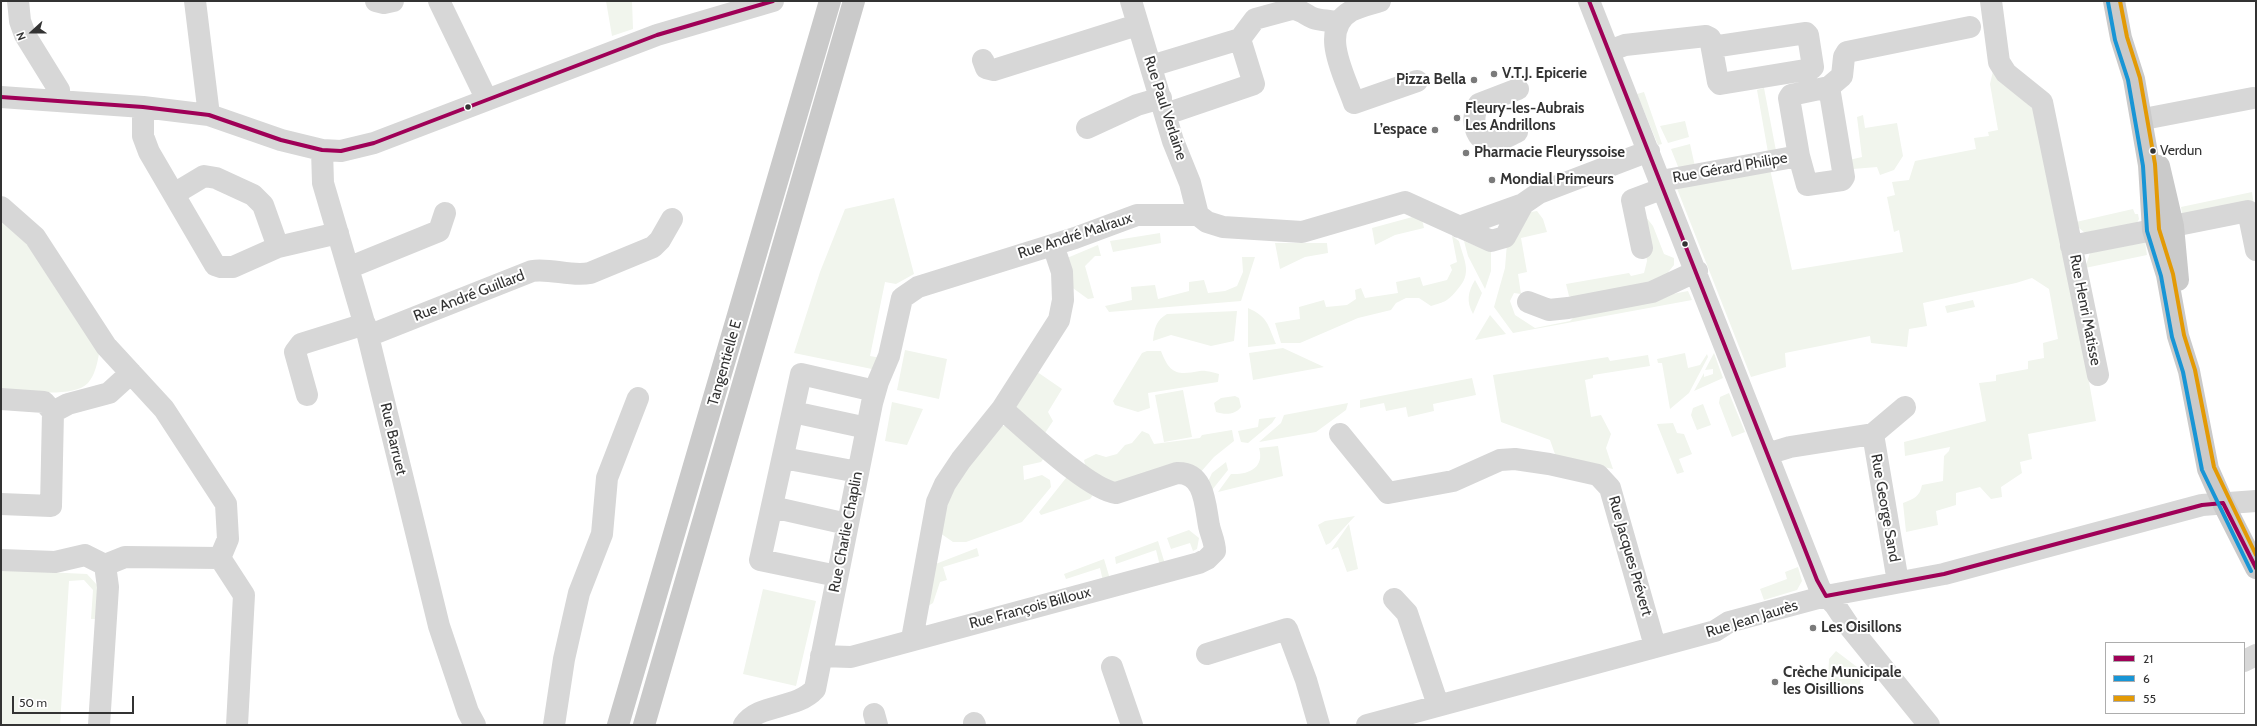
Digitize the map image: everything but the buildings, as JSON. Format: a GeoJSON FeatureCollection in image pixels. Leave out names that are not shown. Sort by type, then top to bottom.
{"type":"FeatureCollection","features":[{"type":"Feature","properties":{"kind":"main road","name":"Tangentielle E"},"geometry":{"type":"LineString","coordinates":[[618,725],[830,1]]}},
{"type":"Feature","properties":{"kind":"main road","name":"Tangentielle E"},"geometry":{"type":"LineString","coordinates":[[644,725],[854,1]]}},
{"type":"Feature","properties":{"kind":"main road"},"geometry":{"type":"LineString","coordinates":[[2114,1],[2121,38],[2134,79],[2148,157],[2163,228],[2199,379],[2223,503],[2256,568]]}},
{"type":"Feature","properties":{"kind":"main road"},"geometry":{"type":"LineString","coordinates":[[2122,1],[2149,118],[2163,228]]}},
{"type":"Feature","properties":{"kind":"street"},"geometry":{"type":"LineString","coordinates":[[18,1],[22,28],[59,90],[60,101]]}},
{"type":"Feature","properties":{"kind":"street"},"geometry":{"type":"LineString","coordinates":[[195,1],[209,115]]}},
{"type":"Feature","properties":{"kind":"street"},"geometry":{"type":"LineString","coordinates":[[376,1],[384,3],[393,1]]}},
{"type":"Feature","properties":{"kind":"street"},"geometry":{"type":"LineString","coordinates":[[439,1],[486,98]]}},
{"type":"Feature","properties":{"kind":"street"},"geometry":{"type":"LineString","coordinates":[[1,97],[143,107],[209,115],[281,140],[322,150],[341,150],[374,143],[486,98],[657,35],[773,1]]}},
{"type":"Feature","properties":{"kind":"street","name":"Rue Paul Verlaine"},"geometry":{"type":"LineString","coordinates":[[1131,1],[1173,140],[1190,184],[1198,215]]}},
{"type":"Feature","properties":{"kind":"street"},"geometry":{"type":"LineString","coordinates":[[1380,1],[1353,10],[1343,16],[1334,35],[1336,51],[1354,103],[1417,81]]}},
{"type":"Feature","properties":{"kind":"street"},"geometry":{"type":"LineString","coordinates":[[1589,1],[1663,184],[1816,580],[1826,596],[1835,605],[1849,626],[1929,725]]}},
{"type":"Feature","properties":{"kind":"street","name":"Rue Henri Matisse"},"geometry":{"type":"LineString","coordinates":[[1991,1],[1999,62],[2006,73],[2042,102],[2098,375]]}},
{"type":"Feature","properties":{"kind":"street"},"geometry":{"type":"LineString","coordinates":[[1151,66],[1240,39],[1255,19],[1292,9],[1297,9],[1314,18],[1329,19],[1339,23]]}},
{"type":"Feature","properties":{"kind":"street"},"geometry":{"type":"LineString","coordinates":[[983,60],[986,68],[994,70],[1137,25]]}},
{"type":"Feature","properties":{"kind":"street"},"geometry":{"type":"LineString","coordinates":[[1829,87],[1842,76],[1844,57],[1848,51],[1970,27]]}},
{"type":"Feature","properties":{"kind":"street"},"geometry":{"type":"LineString","coordinates":[[1609,51],[1625,45],[1706,36],[1710,38],[1712,47]]}},
{"type":"Feature","properties":{"kind":"street"},"geometry":{"type":"LineString","coordinates":[[1088,128],[1137,105],[1163,106],[1254,84],[1240,39]]}},
{"type":"Feature","properties":{"kind":"street","name":"Rue Gérard Philipe"},"geometry":{"type":"LineString","coordinates":[[1829,87],[1844,177],[1842,180],[1807,185],[1799,156],[1789,98],[1791,95],[1829,87]]}},
{"type":"Feature","properties":{"kind":"street"},"geometry":{"type":"LineString","coordinates":[[1517,132],[1493,142],[1485,140],[1478,135],[1474,125],[1474,116],[1479,104],[1518,89]]}},
{"type":"Feature","properties":{"kind":"street"},"geometry":{"type":"LineString","coordinates":[[2149,118],[2253,98]]}},
{"type":"Feature","properties":{"kind":"street"},"geometry":{"type":"LineString","coordinates":[[143,107],[143,136],[149,152],[215,265],[221,267],[232,267],[278,248],[338,233]]}},
{"type":"Feature","properties":{"kind":"street","name":"Rue Barruet"},"geometry":{"type":"LineString","coordinates":[[322,150],[323,183],[366,330],[439,626],[468,712],[475,725]]}},
{"type":"Feature","properties":{"kind":"street","name":"Rue André Malraux"},"geometry":{"type":"LineString","coordinates":[[902,298],[918,287],[1053,245],[1137,215],[1198,215],[1207,222],[1223,227],[1302,232],[1405,202],[1459,227],[1649,151]]}},
{"type":"Feature","properties":{"kind":"street","name":"Rue Gérard Philipe"},"geometry":{"type":"LineString","coordinates":[[1642,248],[1632,200],[1663,184],[1799,156]]}},
{"type":"Feature","properties":{"kind":"street"},"geometry":{"type":"LineString","coordinates":[[174,194],[204,176],[216,178],[253,196],[263,205],[278,248]]}},
{"type":"Feature","properties":{"kind":"street"},"geometry":{"type":"LineString","coordinates":[[1,207],[35,237],[106,346],[164,410],[226,504],[228,539],[220,558]]}},
{"type":"Feature","properties":{"kind":"street"},"geometry":{"type":"LineString","coordinates":[[2071,246],[2248,211],[2256,250]]}},
{"type":"Feature","properties":{"kind":"street"},"geometry":{"type":"LineString","coordinates":[[348,268],[439,231],[445,213]]}},
{"type":"Feature","properties":{"kind":"street","name":"Rue André Guillard"},"geometry":{"type":"LineString","coordinates":[[307,395],[296,352],[301,344],[366,330],[532,271],[539,270],[581,275],[590,273],[654,247],[660,240],[672,218]]}},
{"type":"Feature","properties":{"kind":"street"},"geometry":{"type":"LineString","coordinates":[[912,640],[937,502],[945,484],[960,460],[1002,409],[1059,320],[1063,300],[1062,272],[1053,245]]}},
{"type":"Feature","properties":{"kind":"street"},"geometry":{"type":"LineString","coordinates":[[1528,302],[1549,310],[1568,308],[1652,292],[1697,272]]}},
{"type":"Feature","properties":{"kind":"street","name":"Rue Charlie Chaplin"},"geometry":{"type":"LineString","coordinates":[[744,725],[755,715],[807,698],[814,689],[875,391],[889,356],[902,298]]}},
{"type":"Feature","properties":{"kind":"street"},"geometry":{"type":"LineString","coordinates":[[53,412],[68,404],[109,393],[131,373]]}},
{"type":"Feature","properties":{"kind":"street"},"geometry":{"type":"LineString","coordinates":[[837,576],[760,560],[801,374],[875,391]]}},
{"type":"Feature","properties":{"kind":"street"},"geometry":{"type":"LineString","coordinates":[[554,725],[564,659],[579,593],[602,534],[607,478],[638,398]]}},
{"type":"Feature","properties":{"kind":"street"},"geometry":{"type":"LineString","coordinates":[[1,399],[44,402],[53,412],[51,506],[1,504]]}},
{"type":"Feature","properties":{"kind":"street"},"geometry":{"type":"LineString","coordinates":[[1767,454],[1790,447],[1873,434],[1905,408]]}},
{"type":"Feature","properties":{"kind":"street","name":"Rue François Billoux"},"geometry":{"type":"LineString","coordinates":[[821,656],[851,657],[1199,563],[1207,559],[1215,551],[1215,541],[1210,531],[1201,487],[1190,476],[1177,473],[1116,493],[1108,492],[1087,480],[1002,409]]}},
{"type":"Feature","properties":{"kind":"street"},"geometry":{"type":"LineString","coordinates":[[793,412],[867,428]]}},
{"type":"Feature","properties":{"kind":"street","name":"Rue Jacques Prévert"},"geometry":{"type":"LineString","coordinates":[[1340,434],[1388,493],[1453,482],[1500,460],[1515,459],[1549,464],[1598,475],[1610,488],[1655,646]]}},
{"type":"Feature","properties":{"kind":"street","name":"Rue George Sand"},"geometry":{"type":"LineString","coordinates":[[1873,434],[1898,582]]}},
{"type":"Feature","properties":{"kind":"street"},"geometry":{"type":"LineString","coordinates":[[783,458],[858,472]]}},
{"type":"Feature","properties":{"kind":"street","name":"Rue Jean Jaurès"},"geometry":{"type":"LineString","coordinates":[[1367,725],[1419,718],[1438,705],[1715,630],[1729,622],[1826,596],[1944,574],[2202,505],[2256,501]]}},
{"type":"Feature","properties":{"kind":"street"},"geometry":{"type":"LineString","coordinates":[[772,507],[847,524]]}},
{"type":"Feature","properties":{"kind":"street"},"geometry":{"type":"LineString","coordinates":[[1,560],[55,562],[85,555],[105,565],[125,557],[220,558]]}},
{"type":"Feature","properties":{"kind":"street"},"geometry":{"type":"LineString","coordinates":[[220,558],[244,595],[236,725]]}},
{"type":"Feature","properties":{"kind":"street"},"geometry":{"type":"LineString","coordinates":[[99,725],[108,587],[105,565]]}},
{"type":"Feature","properties":{"kind":"street"},"geometry":{"type":"LineString","coordinates":[[1394,599],[1407,613],[1438,705]]}},
{"type":"Feature","properties":{"kind":"street"},"geometry":{"type":"LineString","coordinates":[[1207,654],[1287,629],[1306,680],[1319,725]]}},
{"type":"Feature","properties":{"kind":"street"},"geometry":{"type":"LineString","coordinates":[[2245,660],[2256,654]]}},
{"type":"Feature","properties":{"kind":"street"},"geometry":{"type":"LineString","coordinates":[[1112,667],[1132,725]]}},
{"type":"Feature","properties":{"kind":"shaded area"},"geometry":{"type":"Polygon","coordinates":[[[606,1],[632,1],[633,29],[612,36],[606,1]]]}},
{"type":"Feature","properties":{"kind":"shaded area"},"geometry":{"type":"Polygon","coordinates":[[[1993,71],[2036,112],[2069,270],[2096,421],[2028,434],[2032,459],[2020,462],[2022,473],[2001,487],[2002,497],[1991,499],[1980,487],[1956,493],[1956,505],[1936,511],[1938,525],[1906,532],[1903,503],[1916,497],[1920,492],[1922,485],[1943,481],[1944,456],[1949,451],[1950,447],[1905,456],[1904,442],[1986,421],[1979,383],[1996,381],[1996,375],[2028,369],[2028,361],[2044,358],[2043,343],[2058,339],[2049,289],[2032,278],[2016,283],[1923,303],[1927,326],[1909,329],[1907,347],[1871,343],[1870,336],[1785,353],[1786,367],[1751,377],[1676,186],[1770,169],[1792,270],[1903,252],[1899,230],[1894,232],[1887,197],[1895,195],[1892,182],[1909,180],[1915,161],[1976,149],[1974,138],[1989,136],[1988,132],[1998,130],[1990,84],[1993,71]]]}},
{"type":"Feature","properties":{"kind":"shaded area"},"geometry":{"type":"Polygon","coordinates":[[[1764,88],[1777,156],[1769,158],[1757,90],[1764,88]]]}},
{"type":"Feature","properties":{"kind":"shaded area"},"geometry":{"type":"Polygon","coordinates":[[[1644,92],[1662,144],[1658,145],[1637,94],[1644,92]]]}},
{"type":"Feature","properties":{"kind":"shaded area"},"geometry":{"type":"Polygon","coordinates":[[[1863,115],[1865,128],[1897,123],[1903,156],[1894,170],[1880,175],[1877,167],[1853,169],[1849,160],[1862,157],[1857,117],[1863,115]]]}},
{"type":"Feature","properties":{"kind":"shaded area"},"geometry":{"type":"Polygon","coordinates":[[[1685,121],[1689,137],[1668,143],[1660,126],[1685,121]]]}},
{"type":"Feature","properties":{"kind":"shaded area"},"geometry":{"type":"Polygon","coordinates":[[[1690,144],[1696,171],[1681,174],[1671,149],[1690,144]]]}},
{"type":"Feature","properties":{"kind":"shaded area"},"geometry":{"type":"Polygon","coordinates":[[[2252,192],[2254,206],[2183,220],[2181,207],[2252,192]]]}},
{"type":"Feature","properties":{"kind":"shaded area"},"geometry":{"type":"Polygon","coordinates":[[[894,198],[914,274],[896,284],[885,282],[870,356],[881,358],[872,369],[794,353],[820,272],[845,209],[894,198]]]}},
{"type":"Feature","properties":{"kind":"shaded area"},"geometry":{"type":"Polygon","coordinates":[[[1639,208],[1653,226],[1664,254],[1674,258],[1674,265],[1662,280],[1577,299],[1569,296],[1566,284],[1629,273],[1631,276],[1644,273],[1647,261],[1639,208]]]}},
{"type":"Feature","properties":{"kind":"shaded area"},"geometry":{"type":"Polygon","coordinates":[[[2133,209],[2135,214],[2138,214],[2139,219],[2136,225],[2085,233],[2079,228],[2076,222],[2133,209]]]}},
{"type":"Feature","properties":{"kind":"shaded area"},"geometry":{"type":"Polygon","coordinates":[[[1537,211],[1543,219],[1547,232],[1521,238],[1527,272],[1518,274],[1521,294],[1514,293],[1510,301],[1515,315],[1535,328],[1570,321],[1579,312],[1688,291],[1692,300],[1513,333],[1494,307],[1505,268],[1507,243],[1525,213],[1537,211]]]}},
{"type":"Feature","properties":{"kind":"shaded area"},"geometry":{"type":"Polygon","coordinates":[[[1416,216],[1422,219],[1424,228],[1395,235],[1375,245],[1372,228],[1416,216]]]}},
{"type":"Feature","properties":{"kind":"shaded area"},"geometry":{"type":"Polygon","coordinates":[[[1,217],[33,249],[99,354],[92,376],[88,383],[81,388],[71,391],[48,392],[3,390],[1,387],[1,217]]]}},
{"type":"Feature","properties":{"kind":"shaded area"},"geometry":{"type":"Polygon","coordinates":[[[1160,233],[1161,243],[1113,252],[1110,241],[1160,233]]]}},
{"type":"Feature","properties":{"kind":"shaded area"},"geometry":{"type":"Polygon","coordinates":[[[1452,236],[1459,241],[1465,261],[1466,272],[1462,284],[1446,301],[1431,306],[1419,298],[1406,298],[1396,303],[1391,310],[1358,318],[1300,343],[1281,343],[1275,323],[1300,319],[1299,307],[1324,300],[1326,307],[1347,305],[1356,299],[1355,290],[1361,288],[1365,298],[1398,293],[1396,282],[1420,277],[1423,286],[1447,280],[1452,270],[1450,265],[1457,262],[1452,236]]]}},
{"type":"Feature","properties":{"kind":"shaded area"},"geometry":{"type":"Polygon","coordinates":[[[1464,241],[1491,252],[1491,271],[1485,289],[1468,256],[1464,241]]]}},
{"type":"Feature","properties":{"kind":"shaded area"},"geometry":{"type":"Polygon","coordinates":[[[2145,242],[2147,255],[2085,268],[2090,253],[2145,242]]]}},
{"type":"Feature","properties":{"kind":"shaded area"},"geometry":{"type":"Polygon","coordinates":[[[1275,243],[1327,243],[1328,253],[1305,257],[1280,269],[1275,243]]]}},
{"type":"Feature","properties":{"kind":"shaded area"},"geometry":{"type":"Polygon","coordinates":[[[1098,245],[1101,256],[1095,256],[1085,266],[1094,298],[1088,299],[1070,286],[1067,258],[1098,245]]]}},
{"type":"Feature","properties":{"kind":"shaded area"},"geometry":{"type":"Polygon","coordinates":[[[1242,257],[1255,257],[1241,301],[1109,312],[1105,306],[1132,300],[1131,287],[1155,285],[1158,299],[1189,291],[1189,282],[1204,280],[1208,293],[1225,291],[1237,286],[1243,272],[1242,257]]]}},
{"type":"Feature","properties":{"kind":"shaded area"},"geometry":{"type":"Polygon","coordinates":[[[1475,280],[1482,293],[1473,314],[1469,305],[1469,297],[1475,280]]]}},
{"type":"Feature","properties":{"kind":"shaded area"},"geometry":{"type":"Polygon","coordinates":[[[1973,300],[1975,307],[1947,313],[1945,306],[1973,300]]]}},
{"type":"Feature","properties":{"kind":"shaded area"},"geometry":{"type":"Polygon","coordinates":[[[1248,308],[1264,318],[1276,344],[1248,347],[1248,308]]]}},
{"type":"Feature","properties":{"kind":"shaded area"},"geometry":{"type":"Polygon","coordinates":[[[1237,311],[1234,341],[1211,346],[1171,335],[1153,341],[1156,325],[1163,316],[1167,314],[1237,311]]]}},
{"type":"Feature","properties":{"kind":"shaded area"},"geometry":{"type":"Polygon","coordinates":[[[1490,315],[1506,334],[1475,340],[1490,315]]]}},
{"type":"Feature","properties":{"kind":"shaded area"},"geometry":{"type":"Polygon","coordinates":[[[1283,348],[1324,367],[1253,380],[1249,353],[1283,348]]]}},
{"type":"Feature","properties":{"kind":"shaded area"},"geometry":{"type":"Polygon","coordinates":[[[905,350],[947,359],[939,399],[897,390],[905,350]]]}},
{"type":"Feature","properties":{"kind":"shaded area"},"geometry":{"type":"Polygon","coordinates":[[[1147,351],[1161,351],[1168,365],[1176,372],[1186,373],[1205,371],[1219,374],[1218,382],[1148,393],[1150,408],[1138,412],[1115,405],[1113,401],[1142,353],[1147,351]]]}},
{"type":"Feature","properties":{"kind":"shaded area"},"geometry":{"type":"Polygon","coordinates":[[[1685,353],[1688,368],[1700,365],[1707,354],[1708,357],[1689,393],[1670,409],[1662,363],[1658,363],[1657,359],[1685,353]]]}},
{"type":"Feature","properties":{"kind":"shaded area"},"geometry":{"type":"Polygon","coordinates":[[[1714,353],[1723,378],[1694,391],[1704,373],[1704,377],[1713,374],[1713,369],[1705,370],[1714,353]]]}},
{"type":"Feature","properties":{"kind":"shaded area"},"geometry":{"type":"Polygon","coordinates":[[[1648,355],[1650,366],[1593,375],[1593,378],[1585,380],[1591,417],[1601,415],[1611,434],[1606,448],[1613,469],[1556,457],[1550,440],[1501,422],[1493,375],[1608,357],[1610,361],[1648,355]]]}},
{"type":"Feature","properties":{"kind":"shaded area"},"geometry":{"type":"Polygon","coordinates":[[[1033,369],[1062,389],[1048,412],[1053,421],[1045,433],[1011,406],[1033,369]]]}},
{"type":"Feature","properties":{"kind":"shaded area"},"geometry":{"type":"Polygon","coordinates":[[[1472,378],[1476,395],[1433,404],[1434,411],[1408,417],[1406,407],[1386,411],[1384,403],[1360,408],[1360,400],[1472,378]]]}},
{"type":"Feature","properties":{"kind":"shaded area"},"geometry":{"type":"Polygon","coordinates":[[[1183,390],[1192,437],[1164,442],[1155,395],[1183,390]]]}},
{"type":"Feature","properties":{"kind":"shaded area"},"geometry":{"type":"Polygon","coordinates":[[[1729,393],[1745,432],[1732,437],[1719,403],[1720,397],[1729,393]]]}},
{"type":"Feature","properties":{"kind":"shaded area"},"geometry":{"type":"Polygon","coordinates":[[[1235,396],[1239,398],[1241,407],[1239,410],[1230,414],[1216,412],[1214,403],[1221,398],[1235,396]]]}},
{"type":"Feature","properties":{"kind":"shaded area"},"geometry":{"type":"Polygon","coordinates":[[[892,402],[923,409],[907,445],[885,441],[892,402]]]}},
{"type":"Feature","properties":{"kind":"shaded area"},"geometry":{"type":"Polygon","coordinates":[[[1348,403],[1346,410],[1316,432],[1259,442],[1281,423],[1284,415],[1348,403]]]}},
{"type":"Feature","properties":{"kind":"shaded area"},"geometry":{"type":"Polygon","coordinates":[[[1703,404],[1711,425],[1697,430],[1691,415],[1693,408],[1703,404]]]}},
{"type":"Feature","properties":{"kind":"shaded area"},"geometry":{"type":"Polygon","coordinates":[[[1276,417],[1272,423],[1248,443],[1241,442],[1238,431],[1258,427],[1259,419],[1276,417]]]}},
{"type":"Feature","properties":{"kind":"shaded area"},"geometry":{"type":"Polygon","coordinates":[[[1673,423],[1677,433],[1684,434],[1692,454],[1679,459],[1684,472],[1677,474],[1657,424],[1673,423]]]}},
{"type":"Feature","properties":{"kind":"shaded area"},"geometry":{"type":"Polygon","coordinates":[[[1000,426],[1006,426],[1044,458],[1041,462],[1023,466],[1024,480],[1042,475],[1050,480],[1051,487],[1022,522],[966,542],[953,542],[940,533],[946,502],[971,460],[1000,426]]]}},
{"type":"Feature","properties":{"kind":"shaded area"},"geometry":{"type":"Polygon","coordinates":[[[1232,430],[1234,441],[1214,457],[1199,474],[1122,487],[1086,469],[1084,460],[1096,454],[1106,457],[1117,454],[1125,445],[1132,443],[1142,431],[1149,434],[1154,444],[1200,438],[1202,435],[1232,430]]]}},
{"type":"Feature","properties":{"kind":"shaded area"},"geometry":{"type":"Polygon","coordinates":[[[1278,446],[1283,476],[1218,492],[1231,474],[1243,473],[1254,469],[1260,461],[1259,448],[1278,446]]]}},
{"type":"Feature","properties":{"kind":"shaded area"},"geometry":{"type":"Polygon","coordinates":[[[1226,462],[1228,470],[1212,490],[1206,486],[1212,473],[1226,462]]]}},
{"type":"Feature","properties":{"kind":"shaded area"},"geometry":{"type":"Polygon","coordinates":[[[1070,473],[1093,495],[1090,499],[1041,515],[1039,512],[1070,473]]]}},
{"type":"Feature","properties":{"kind":"shaded area"},"geometry":{"type":"Polygon","coordinates":[[[1355,516],[1330,543],[1326,545],[1318,525],[1325,521],[1355,516]]]}},
{"type":"Feature","properties":{"kind":"shaded area"},"geometry":{"type":"Polygon","coordinates":[[[1349,524],[1358,569],[1347,572],[1338,547],[1331,550],[1349,524]]]}},
{"type":"Feature","properties":{"kind":"shaded area"},"geometry":{"type":"Polygon","coordinates":[[[1189,530],[1199,538],[1197,549],[1193,551],[1190,543],[1171,549],[1167,538],[1189,530]]]}},
{"type":"Feature","properties":{"kind":"shaded area"},"geometry":{"type":"Polygon","coordinates":[[[1158,541],[1165,564],[1160,566],[1156,550],[1116,564],[1115,557],[1158,541]]]}},
{"type":"Feature","properties":{"kind":"shaded area"},"geometry":{"type":"Polygon","coordinates":[[[977,548],[979,556],[943,567],[947,580],[940,582],[933,603],[928,606],[933,565],[977,548]]]}},
{"type":"Feature","properties":{"kind":"shaded area"},"geometry":{"type":"Polygon","coordinates":[[[1104,559],[1110,579],[1103,581],[1100,568],[1066,579],[1064,574],[1104,559]]]}},
{"type":"Feature","properties":{"kind":"shaded area"},"geometry":{"type":"Polygon","coordinates":[[[1798,567],[1802,581],[1797,590],[1764,600],[1760,589],[1787,579],[1785,572],[1798,567]]]}},
{"type":"Feature","properties":{"kind":"shaded area"},"geometry":{"type":"Polygon","coordinates":[[[1,570],[87,574],[98,586],[97,619],[91,619],[93,590],[84,580],[69,581],[60,725],[1,725],[1,570]]]}},
{"type":"Feature","properties":{"kind":"shaded area"},"geometry":{"type":"Polygon","coordinates":[[[763,589],[816,601],[796,686],[743,674],[763,589]]]}},
{"type":"Feature","properties":{"kind":"shaded area"},"geometry":{"type":"Polygon","coordinates":[[[1836,651],[1861,670],[1860,688],[1843,694],[1828,682],[1829,659],[1836,651]]]}},
{"type":"Feature","properties":{"kind":"transit line","name":"21"},"geometry":{"type":"LineString","coordinates":[[1,97],[143,107],[209,115],[281,140],[322,150],[341,151],[374,143],[657,35],[773,1]]}},
{"type":"Feature","properties":{"kind":"transit line","name":"21"},"geometry":{"type":"LineString","coordinates":[[1589,1],[1817,580],[1826,596]]}},
{"type":"Feature","properties":{"kind":"transit line","name":"55"},"geometry":{"type":"LineString","coordinates":[[2120,1],[2127,37],[2140,78],[2155,164],[2159,229],[2173,274],[2184,335],[2195,370],[2214,467],[2256,555]]}},
{"type":"Feature","properties":{"kind":"transit line","name":"6"},"geometry":{"type":"LineString","coordinates":[[2108,2],[2115,40],[2128,80],[2143,166],[2147,231],[2161,276],[2172,337],[2183,372],[2202,470],[2251,571]]}},
{"type":"Feature","properties":{"kind":"transit line","name":"21"},"geometry":{"type":"LineString","coordinates":[[2223,503],[2256,568]]}},
{"type":"Feature","properties":{"kind":"transit line","name":"21"},"geometry":{"type":"LineString","coordinates":[[1826,596],[1944,574],[2202,505],[2223,503]]}},
{"type":"Feature","properties":{"kind":"place","name":"V.T.J. Epicerie"},"geometry":{"type":"Point","coordinates":[1494,74]}},
{"type":"Feature","properties":{"kind":"place","name":"Pizza Bella"},"geometry":{"type":"Point","coordinates":[1474,80]}},
{"type":"Feature","properties":{"kind":"place","name":"Fleury-les-Aubrais Les Andrillons"},"geometry":{"type":"Point","coordinates":[1457,118]}},
{"type":"Feature","properties":{"kind":"place","name":"L’espace"},"geometry":{"type":"Point","coordinates":[1435,130]}},
{"type":"Feature","properties":{"kind":"place","name":"Verdun"},"geometry":{"type":"Point","coordinates":[2153,151]}},
{"type":"Feature","properties":{"kind":"place","name":"Pharmacie Fleuryssoise"},"geometry":{"type":"Point","coordinates":[1466,153]}},
{"type":"Feature","properties":{"kind":"place","name":"Mondial Primeurs"},"geometry":{"type":"Point","coordinates":[1492,180]}},
{"type":"Feature","properties":{"kind":"place","name":"Les Oisillons"},"geometry":{"type":"Point","coordinates":[1813,628]}},
{"type":"Feature","properties":{"kind":"place","name":"Crèche Municipale les Oisillions"},"geometry":{"type":"Point","coordinates":[1775,682]}}]}
